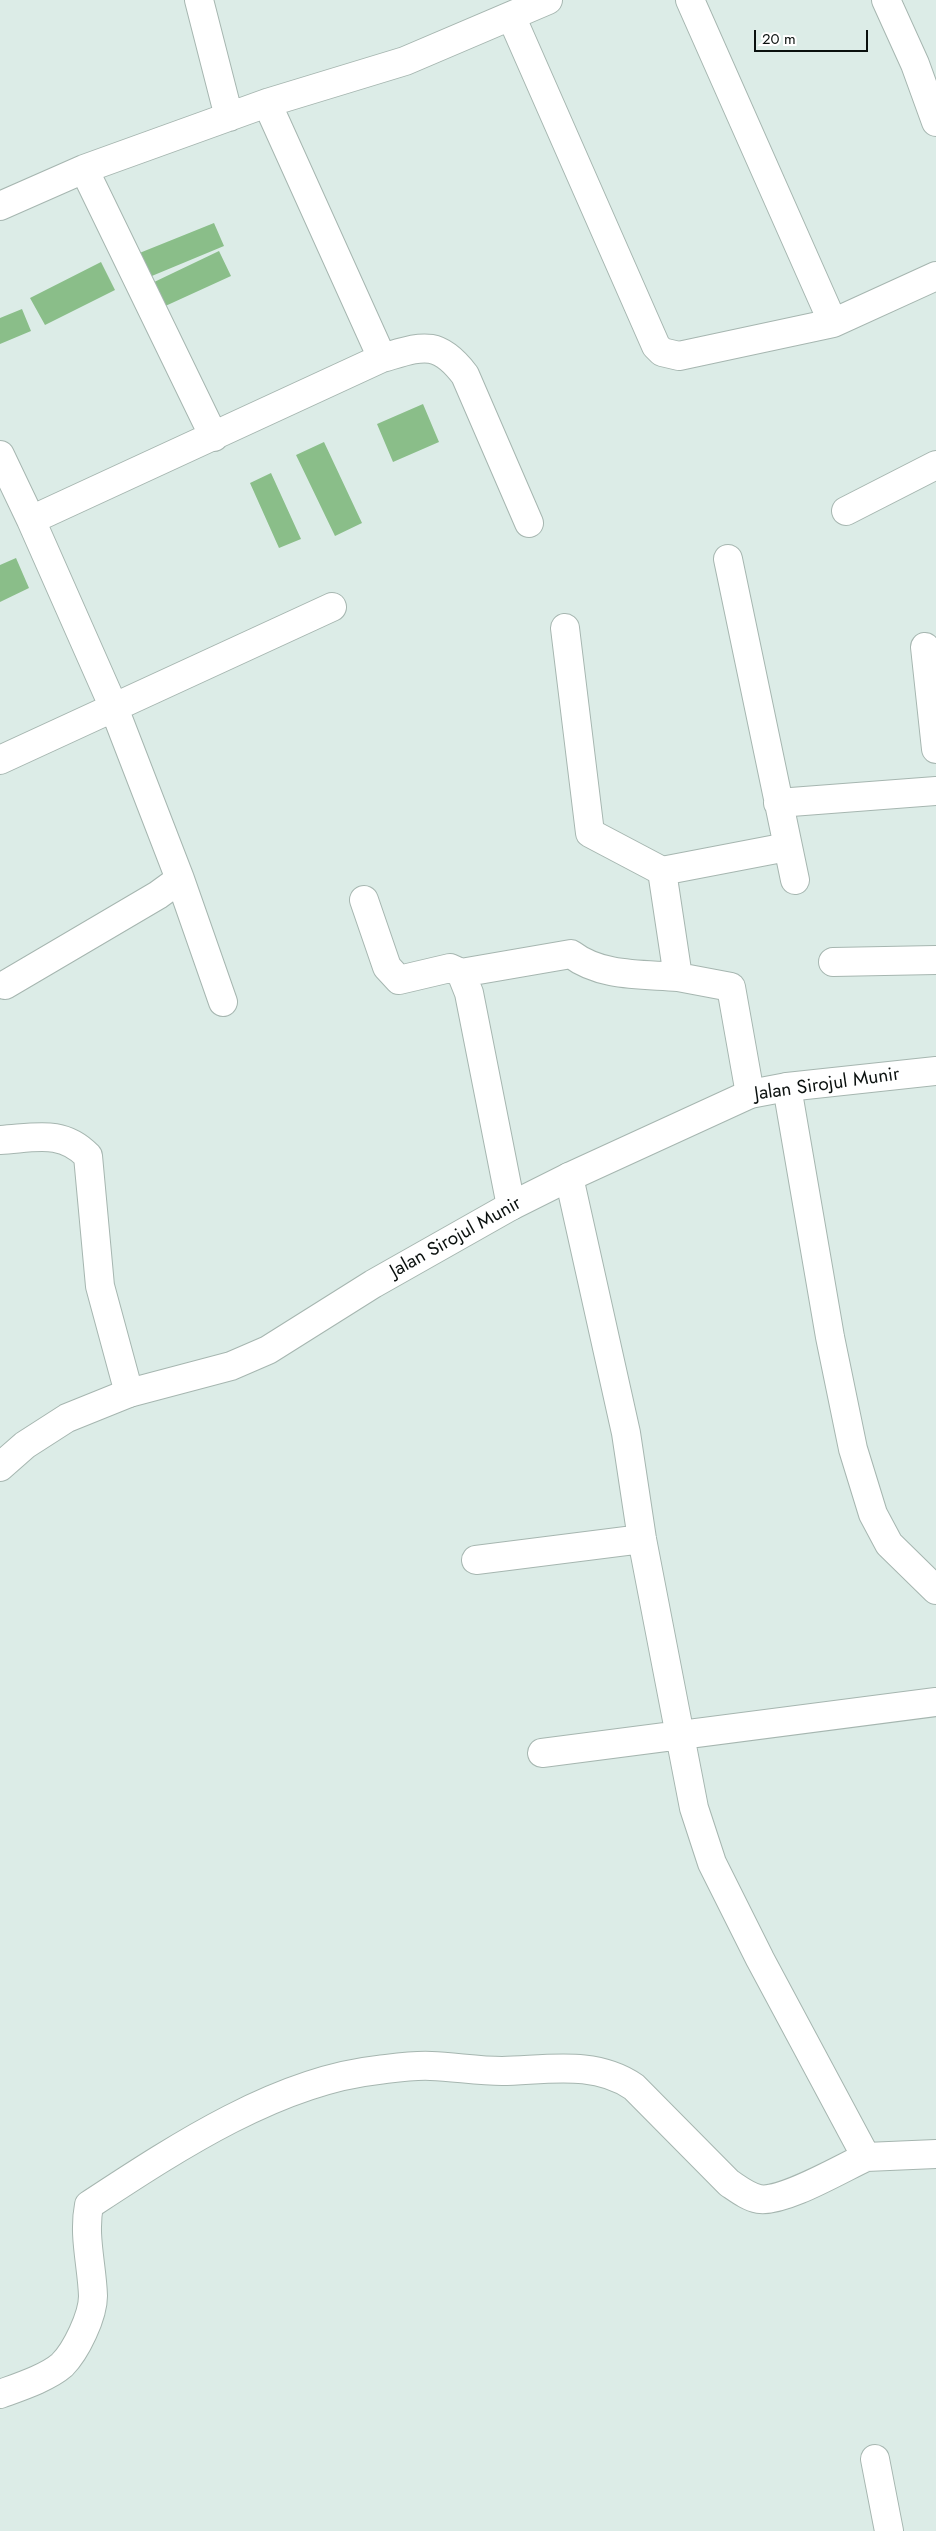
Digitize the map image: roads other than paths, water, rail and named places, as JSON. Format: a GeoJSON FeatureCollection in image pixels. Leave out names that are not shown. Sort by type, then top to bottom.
{"type":"FeatureCollection","features":[{"type":"Feature","properties":{"kind":"street"},"geometry":{"type":"LineString","coordinates":[[199,0],[230,117]]}},
{"type":"Feature","properties":{"kind":"street"},"geometry":{"type":"LineString","coordinates":[[0,206],[84,168],[267,103],[405,61],[548,0]]}},
{"type":"Feature","properties":{"kind":"street"},"geometry":{"type":"LineString","coordinates":[[690,0],[833,323]]}},
{"type":"Feature","properties":{"kind":"street"},"geometry":{"type":"LineString","coordinates":[[886,0],[915,64],[936,122]]}},
{"type":"Feature","properties":{"kind":"street"},"geometry":{"type":"LineString","coordinates":[[512,16],[656,346],[662,352],[671,356],[679,356],[833,323],[936,276]]}},
{"type":"Feature","properties":{"kind":"street"},"geometry":{"type":"LineString","coordinates":[[267,103],[382,358]]}},
{"type":"Feature","properties":{"kind":"street"},"geometry":{"type":"LineString","coordinates":[[84,168],[214,437]]}},
{"type":"Feature","properties":{"kind":"street"},"geometry":{"type":"LineString","coordinates":[[31,520],[382,358],[414,349],[434,349],[452,357],[464,375],[529,523]]}},
{"type":"Feature","properties":{"kind":"street"},"geometry":{"type":"LineString","coordinates":[[0,456],[31,520],[114,708],[180,879],[223,1002]]}},
{"type":"Feature","properties":{"kind":"street"},"geometry":{"type":"LineString","coordinates":[[846,511],[936,466]]}},
{"type":"Feature","properties":{"kind":"street"},"geometry":{"type":"LineString","coordinates":[[728,558],[795,880]]}},
{"type":"Feature","properties":{"kind":"street"},"geometry":{"type":"LineString","coordinates":[[0,760],[332,607]]}},
{"type":"Feature","properties":{"kind":"street"},"geometry":{"type":"LineString","coordinates":[[565,628],[590,833],[662,871],[787,847]]}},
{"type":"Feature","properties":{"kind":"street"},"geometry":{"type":"LineString","coordinates":[[925,647],[936,749]]}},
{"type":"Feature","properties":{"kind":"street"},"geometry":{"type":"LineString","coordinates":[[778,803],[936,791]]}},
{"type":"Feature","properties":{"kind":"street"},"geometry":{"type":"LineString","coordinates":[[662,871],[678,977]]}},
{"type":"Feature","properties":{"kind":"street"},"geometry":{"type":"LineString","coordinates":[[5,986],[158,896],[180,879]]}},
{"type":"Feature","properties":{"kind":"street"},"geometry":{"type":"LineString","coordinates":[[364,900],[387,967],[399,980],[450,968],[462,974],[571,954],[582,963],[612,972],[678,977],[730,987],[750,1094]]}},
{"type":"Feature","properties":{"kind":"street"},"geometry":{"type":"LineString","coordinates":[[833,962],[936,960]]}},
{"type":"Feature","properties":{"kind":"street"},"geometry":{"type":"LineString","coordinates":[[462,974],[469,993],[512,1206]]}},
{"type":"Feature","properties":{"kind":"street","name":"Jalan Sirojul Munir"},"geometry":{"type":"LineString","coordinates":[[0,1467],[25,1446],[68,1418],[129,1393],[231,1366],[268,1350],[373,1284],[512,1206],[569,1176],[750,1094],[787,1087],[936,1071]]}},
{"type":"Feature","properties":{"kind":"street"},"geometry":{"type":"LineString","coordinates":[[787,1087],[830,1337],[853,1449],[873,1514],[889,1544],[936,1590]]}},
{"type":"Feature","properties":{"kind":"street"},"geometry":{"type":"LineString","coordinates":[[0,1140],[60,1137],[76,1144],[88,1156],[100,1286],[129,1393]]}},
{"type":"Feature","properties":{"kind":"street"},"geometry":{"type":"LineString","coordinates":[[569,1176],[626,1434],[642,1539],[678,1734],[694,1808],[712,1862],[760,1959],[866,2157]]}},
{"type":"Feature","properties":{"kind":"street"},"geometry":{"type":"LineString","coordinates":[[476,1560],[642,1539]]}},
{"type":"Feature","properties":{"kind":"street"},"geometry":{"type":"LineString","coordinates":[[542,1753],[936,1702]]}},
{"type":"Feature","properties":{"kind":"street"},"geometry":{"type":"LineString","coordinates":[[0,2394],[30,2383],[62,2364],[85,2330],[93,2298],[85,2225],[89,2205],[226,2120],[313,2084],[375,2070],[429,2066],[499,2071],[595,2069],[619,2077],[634,2087],[729,2183],[745,2194],[759,2199],[778,2199],[866,2157],[936,2154]]}},
{"type":"Feature","properties":{"kind":"street"},"geometry":{"type":"LineString","coordinates":[[875,2459],[889,2531]]}}]}
